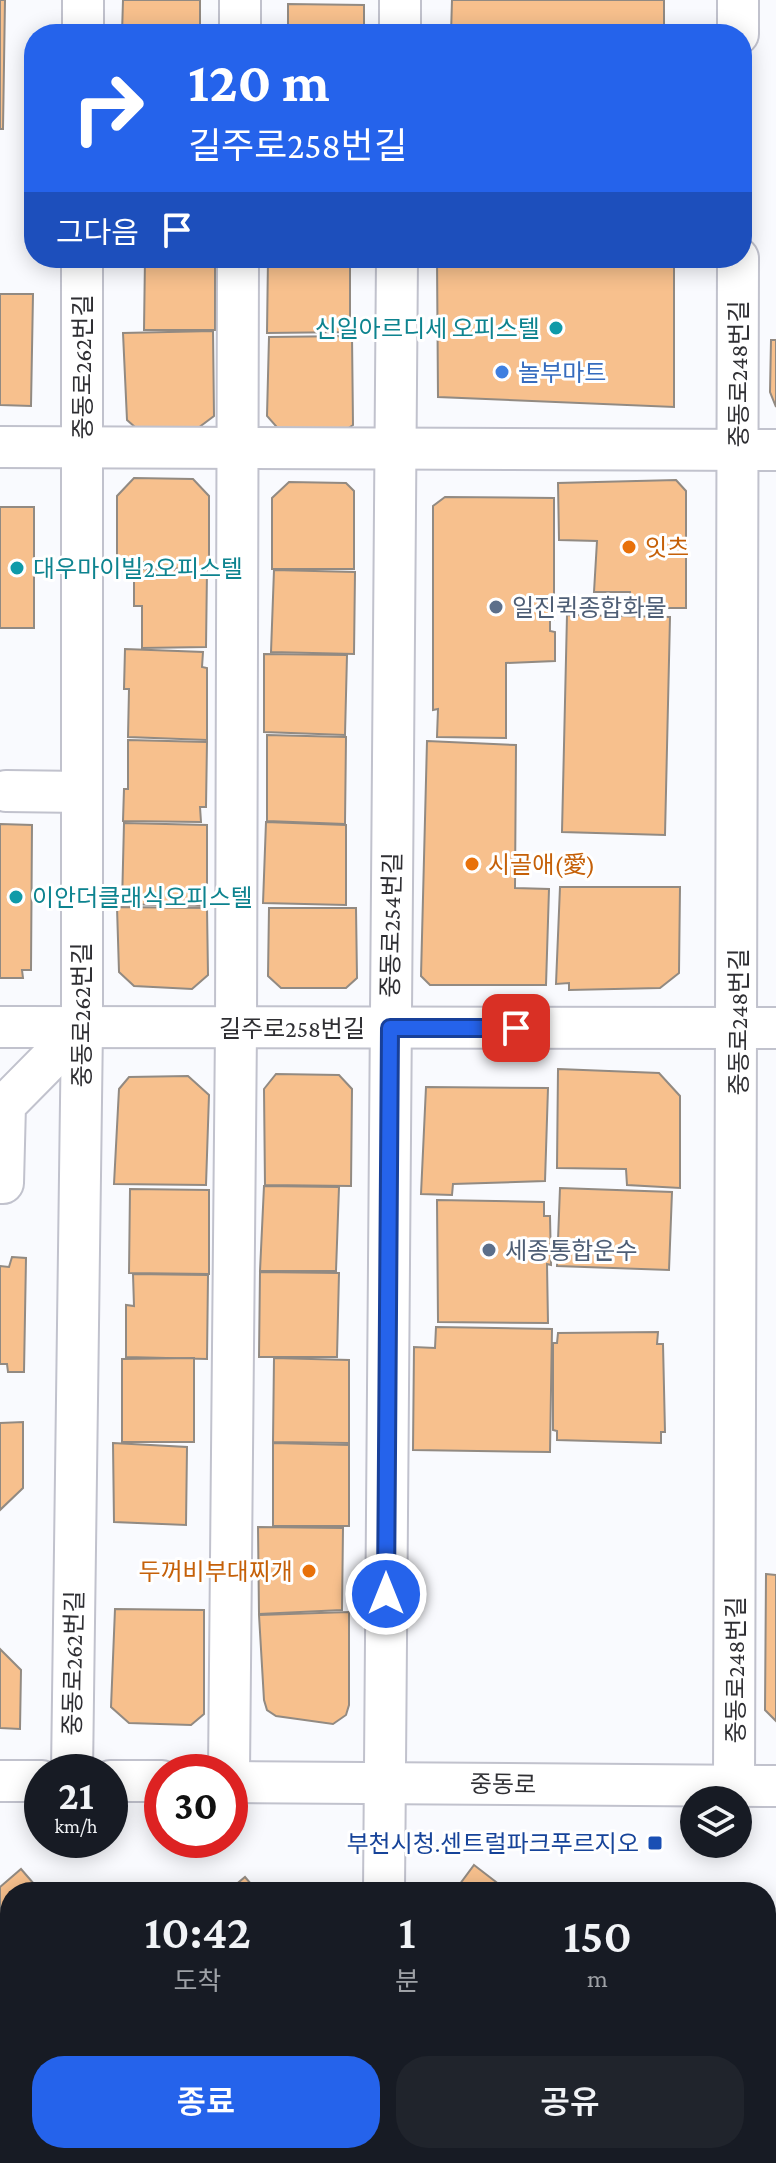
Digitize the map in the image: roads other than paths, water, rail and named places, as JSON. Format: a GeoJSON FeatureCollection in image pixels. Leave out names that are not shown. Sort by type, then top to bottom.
{"type":"FeatureCollection","features":[{"type":"Feature","properties":{"kind":"street"},"geometry":{"type":"LineString","coordinates":[[83,0],[83,24]]}},
{"type":"Feature","properties":{"kind":"street"},"geometry":{"type":"LineString","coordinates":[[240,0],[240,24]]}},
{"type":"Feature","properties":{"kind":"street"},"geometry":{"type":"LineString","coordinates":[[400,0],[400,24]]}},
{"type":"Feature","properties":{"kind":"street"},"geometry":{"type":"LineString","coordinates":[[738,0],[738,24]]}},
{"type":"Feature","properties":{"kind":"street","name":"중동로262번길"},"geometry":{"type":"LineString","coordinates":[[72,1754],[82,1027],[82,268]]}},
{"type":"Feature","properties":{"kind":"street"},"geometry":{"type":"LineString","coordinates":[[229,1754],[236,1029],[238,268]]}},
{"type":"Feature","properties":{"kind":"street","name":"중동로254번길"},"geometry":{"type":"LineString","coordinates":[[384,1882],[397,268]]}},
{"type":"Feature","properties":{"kind":"street","name":"중동로248번길"},"geometry":{"type":"LineString","coordinates":[[734,1786],[757,1028],[757,450],[739,268]]}},
{"type":"Feature","properties":{"kind":"street"},"geometry":{"type":"LineString","coordinates":[[0,447],[757,450]]}},
{"type":"Feature","properties":{"kind":"street"},"geometry":{"type":"LineString","coordinates":[[6,791],[82,792]]}},
{"type":"Feature","properties":{"kind":"street","name":"길주로258번길"},"geometry":{"type":"LineString","coordinates":[[0,1027],[757,1028]]}},
{"type":"Feature","properties":{"kind":"street"},"geometry":{"type":"LineString","coordinates":[[0,1183],[3,1183],[2,1105],[82,1027]]}},
{"type":"Feature","properties":{"kind":"street"},"geometry":{"type":"LineString","coordinates":[[0,1781],[24,1781]]}},
{"type":"Feature","properties":{"kind":"street","name":"중동로"},"geometry":{"type":"LineString","coordinates":[[248,1782],[734,1786]]}},
{"type":"Feature","properties":{"kind":"street","name":"중동로"},"geometry":{"type":"LineString","coordinates":[[752,1786],[776,1786]]}},
{"type":"Feature","properties":{"kind":"place","name":"신일아르디세 오피스텔"},"geometry":{"type":"Point","coordinates":[556,328]}},
{"type":"Feature","properties":{"kind":"place","name":"놀부마트"},"geometry":{"type":"Point","coordinates":[502,372]}},
{"type":"Feature","properties":{"kind":"place","name":"잇츠"},"geometry":{"type":"Point","coordinates":[629,547]}},
{"type":"Feature","properties":{"kind":"place","name":"대우마이빌2오피스텔"},"geometry":{"type":"Point","coordinates":[17,568]}},
{"type":"Feature","properties":{"kind":"place","name":"일진퀵종합화물"},"geometry":{"type":"Point","coordinates":[496,607]}},
{"type":"Feature","properties":{"kind":"place","name":"시골애(愛)"},"geometry":{"type":"Point","coordinates":[472,864]}},
{"type":"Feature","properties":{"kind":"place","name":"이안더클래식오피스텔"},"geometry":{"type":"Point","coordinates":[16,897]}},
{"type":"Feature","properties":{"kind":"place","name":"세종통합운수"},"geometry":{"type":"Point","coordinates":[489,1250]}},
{"type":"Feature","properties":{"kind":"place","name":"두꺼비부대찌개"},"geometry":{"type":"Point","coordinates":[309,1571]}},
{"type":"Feature","properties":{"kind":"place","name":"부천시청.센트럴파크푸르지오"},"geometry":{"type":"Point","coordinates":[655,1843]}}]}
